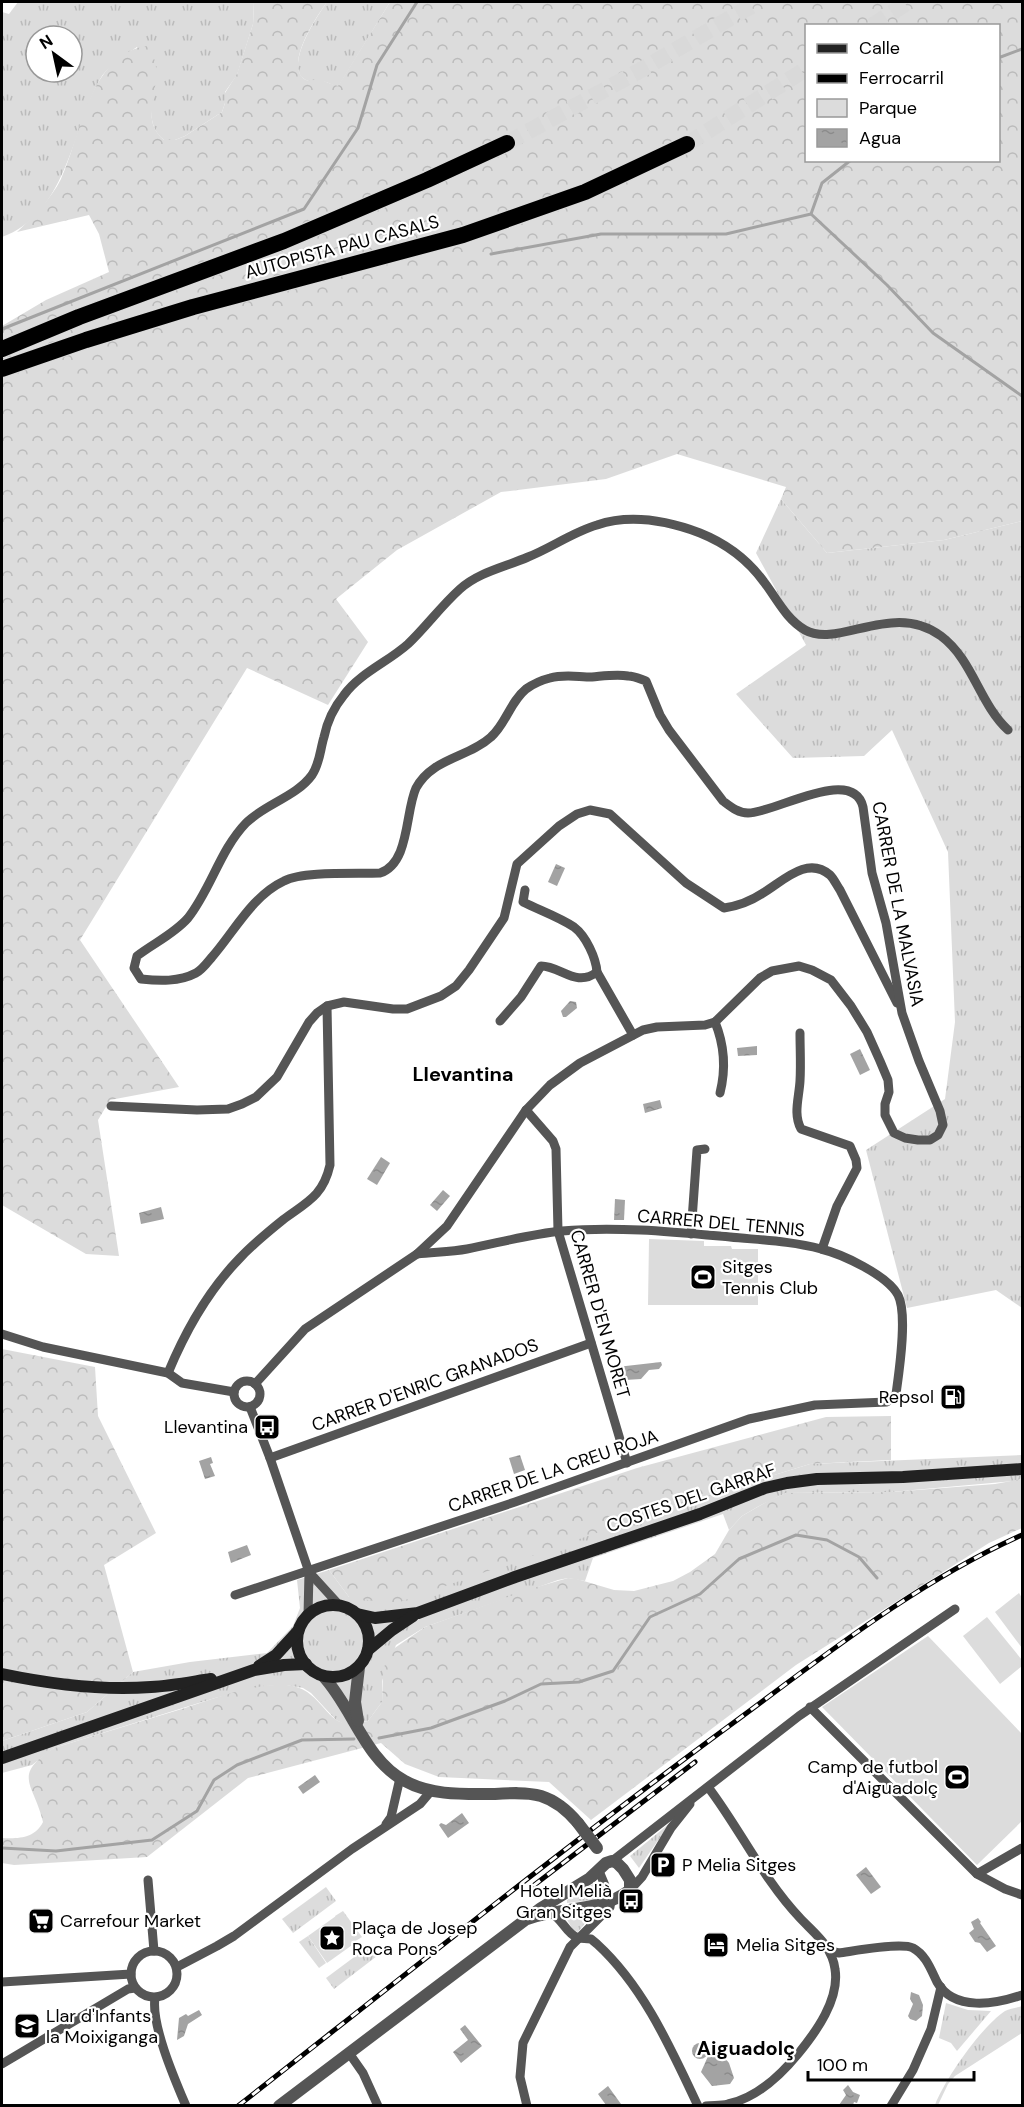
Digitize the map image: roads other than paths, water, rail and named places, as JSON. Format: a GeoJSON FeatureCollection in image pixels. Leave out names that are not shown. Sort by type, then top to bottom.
{"type":"FeatureCollection","features":[{"type":"Feature","properties":{"kind":"highway","name":"AUTOPISTA PAU CASALS"},"geometry":{"type":"LineString","coordinates":[[2,349],[79,317],[284,241],[507,143]]}},
{"type":"Feature","properties":{"kind":"highway","name":"AUTOPISTA PAU CASALS"},"geometry":{"type":"LineString","coordinates":[[2,369],[193,307],[463,235],[585,192],[687,144]]}},
{"type":"Feature","properties":{"kind":"main road","name":"COSTES DEL GARRAF"},"geometry":{"type":"LineString","coordinates":[[418,1613],[515,1577],[700,1514],[765,1488],[817,1479],[903,1477],[1023,1469]]}},
{"type":"Feature","properties":{"kind":"main road"},"geometry":{"type":"LineString","coordinates":[[2,1758],[249,1671],[276,1655],[308,1616],[326,1605],[340,1606],[357,1614],[375,1618],[418,1613]]}},
{"type":"Feature","properties":{"kind":"main road"},"geometry":{"type":"LineString","coordinates":[[298,1631],[298,1648],[306,1664],[323,1676],[341,1676],[359,1667],[368,1650],[392,1630],[418,1613]]}},
{"type":"Feature","properties":{"kind":"main road"},"geometry":{"type":"LineString","coordinates":[[357,1614],[366,1626],[369,1635],[368,1650]]}},
{"type":"Feature","properties":{"kind":"main road"},"geometry":{"type":"LineString","coordinates":[[2,1674],[53,1684],[151,1688],[284,1665],[306,1664]]}},
{"type":"Feature","properties":{"kind":"street","name":"CARRER DE LA MALVASIA"},"geometry":{"type":"LineString","coordinates":[[715,1022],[760,978],[772,971],[799,966],[812,970],[831,980],[851,1005],[867,1032],[888,1080],[889,1092],[885,1104],[885,1115],[894,1132],[905,1138],[930,1140],[938,1135],[943,1125],[940,1111],[902,1013],[886,922],[872,873],[863,807],[855,792],[848,789],[825,791],[765,810],[747,813],[738,811],[723,801],[669,730],[646,681],[627,675],[552,677],[538,681],[525,690],[512,704],[491,737],[474,749],[436,766],[425,776],[416,789],[408,829],[400,849],[387,871],[285,879],[258,899],[226,941],[198,972],[186,978],[141,979],[134,968],[134,962],[137,956],[169,934],[190,915],[216,867],[245,824],[309,778],[320,759],[324,735],[336,707],[352,685],[410,642],[432,616],[471,580],[541,552],[594,525],[621,520],[654,521],[697,532],[717,540],[757,573],[787,615],[794,623],[808,632],[827,635],[883,623],[900,622],[932,630],[958,652],[988,708],[1008,730]]}},
{"type":"Feature","properties":{"kind":"street"},"geometry":{"type":"LineString","coordinates":[[111,1106],[228,1109],[249,1101],[267,1088],[277,1077],[309,1022],[327,1006],[344,1002],[407,1009],[425,1004],[456,986],[504,918],[517,864],[559,826],[577,814],[590,810],[610,814],[686,883],[724,908],[738,906],[762,894],[803,868],[829,874],[840,890],[902,1013]]}},
{"type":"Feature","properties":{"kind":"street"},"geometry":{"type":"LineString","coordinates":[[525,890],[523,902],[575,928],[588,945],[596,963],[597,972],[633,1035]]}},
{"type":"Feature","properties":{"kind":"street"},"geometry":{"type":"LineString","coordinates":[[500,1021],[521,997],[541,966],[548,966],[567,976],[581,979],[597,972]]}},
{"type":"Feature","properties":{"kind":"street"},"geometry":{"type":"LineString","coordinates":[[168,1373],[181,1341],[196,1315],[238,1259],[283,1220],[310,1201],[325,1184],[330,1165],[327,1006]]}},
{"type":"Feature","properties":{"kind":"street"},"geometry":{"type":"LineString","coordinates":[[255,1384],[305,1329],[417,1254],[447,1226],[526,1110],[550,1085],[580,1063],[633,1035],[657,1027],[705,1025],[715,1022],[722,1039],[723,1081],[720,1094]]}},
{"type":"Feature","properties":{"kind":"street"},"geometry":{"type":"LineString","coordinates":[[800,1033],[800,1080],[796,1116],[798,1123],[801,1129],[850,1146],[857,1168],[837,1206],[822,1249]]}},
{"type":"Feature","properties":{"kind":"street","name":"CARRER D'EN MORET"},"geometry":{"type":"LineString","coordinates":[[526,1110],[553,1141],[556,1149],[558,1231],[627,1463]]}},
{"type":"Feature","properties":{"kind":"street"},"geometry":{"type":"LineString","coordinates":[[691,1234],[697,1150],[705,1149]]}},
{"type":"Feature","properties":{"kind":"street","name":"CARRER DEL TENNIS"},"geometry":{"type":"LineString","coordinates":[[417,1254],[464,1250],[558,1231],[580,1230],[691,1234],[770,1241],[822,1249],[875,1273],[890,1283],[899,1297],[902,1315],[898,1377],[896,1394],[887,1402]]}},
{"type":"Feature","properties":{"kind":"street"},"geometry":{"type":"LineString","coordinates":[[2,1334],[43,1347],[168,1373],[182,1383],[234,1392]]}},
{"type":"Feature","properties":{"kind":"street","name":"CARRER D'ENRIC GRANADOS"},"geometry":{"type":"LineString","coordinates":[[270,1458],[591,1342]]}},
{"type":"Feature","properties":{"kind":"street"},"geometry":{"type":"LineString","coordinates":[[248,1381],[255,1384],[260,1393],[259,1399],[250,1407],[239,1405],[235,1399],[234,1392],[242,1382],[248,1381]]}},
{"type":"Feature","properties":{"kind":"street","name":"CARRER DE LA CREU ROJA"},"geometry":{"type":"LineString","coordinates":[[236,1595],[627,1463],[749,1419],[815,1405],[887,1402]]}},
{"type":"Feature","properties":{"kind":"street"},"geometry":{"type":"LineString","coordinates":[[250,1407],[309,1572],[308,1616]]}},
{"type":"Feature","properties":{"kind":"street"},"geometry":{"type":"LineString","coordinates":[[309,1572],[340,1606]]}},
{"type":"Feature","properties":{"kind":"street"},"geometry":{"type":"LineString","coordinates":[[279,2106],[550,1901],[606,1865],[810,1707],[956,1610]]}},
{"type":"Feature","properties":{"kind":"street"},"geometry":{"type":"LineString","coordinates":[[359,1667],[355,1702],[359,1728]]}},
{"type":"Feature","properties":{"kind":"street"},"geometry":{"type":"LineString","coordinates":[[323,1676],[337,1692],[374,1753],[399,1778],[431,1791],[542,1796],[564,1808],[578,1823],[597,1848],[606,1865],[610,1900],[607,1911],[570,1947],[523,2043],[520,2077],[527,2106]]}},
{"type":"Feature","properties":{"kind":"street"},"geometry":{"type":"LineString","coordinates":[[810,1707],[977,1874],[1005,1889],[1023,1895]]}},
{"type":"Feature","properties":{"kind":"street"},"geometry":{"type":"LineString","coordinates":[[384,1826],[390,1816],[399,1778]]}},
{"type":"Feature","properties":{"kind":"street"},"geometry":{"type":"LineString","coordinates":[[527,1919],[549,1912],[610,1900],[630,1890],[642,1877],[671,1828],[704,1790]]}},
{"type":"Feature","properties":{"kind":"street"},"geometry":{"type":"LineString","coordinates":[[704,1790],[721,1805],[769,1878],[796,1914],[830,1951],[835,1967],[835,1988],[817,2032],[786,2068],[750,2096],[728,2104],[706,2106]]}},
{"type":"Feature","properties":{"kind":"street"},"geometry":{"type":"LineString","coordinates":[[177,1967],[234,1936],[384,1826],[420,1804],[431,1791]]}},
{"type":"Feature","properties":{"kind":"street"},"geometry":{"type":"LineString","coordinates":[[977,1874],[1023,1848]]}},
{"type":"Feature","properties":{"kind":"street"},"geometry":{"type":"LineString","coordinates":[[606,1865],[617,1863],[628,1876],[630,1890]]}},
{"type":"Feature","properties":{"kind":"street"},"geometry":{"type":"LineString","coordinates":[[148,1880],[154,1951]]}},
{"type":"Feature","properties":{"kind":"street"},"geometry":{"type":"LineString","coordinates":[[549,1912],[560,1918],[570,1933],[597,1944],[633,1985],[670,2047],[698,2106]]}},
{"type":"Feature","properties":{"kind":"street"},"geometry":{"type":"LineString","coordinates":[[830,1951],[839,1953],[908,1947],[922,1956],[941,1987],[949,1995],[976,2003],[997,2002],[1023,1995]]}},
{"type":"Feature","properties":{"kind":"street"},"geometry":{"type":"LineString","coordinates":[[154,1951],[170,1957],[177,1967],[176,1981],[172,1988],[163,1995],[155,1998],[144,1996],[135,1988],[131,1974],[136,1960],[145,1953],[154,1951]]}},
{"type":"Feature","properties":{"kind":"street"},"geometry":{"type":"LineString","coordinates":[[2,1982],[131,1974]]}},
{"type":"Feature","properties":{"kind":"street"},"geometry":{"type":"LineString","coordinates":[[891,2106],[913,2070],[931,2029],[941,1987]]}},
{"type":"Feature","properties":{"kind":"street"},"geometry":{"type":"LineString","coordinates":[[2,2064],[128,1989],[135,1988]]}},
{"type":"Feature","properties":{"kind":"street"},"geometry":{"type":"LineString","coordinates":[[155,1998],[154,2010],[158,2029],[186,2106]]}},
{"type":"Feature","properties":{"kind":"street"},"geometry":{"type":"LineString","coordinates":[[349,2053],[363,2073],[378,2106]]}},
{"type":"Feature","properties":{"kind":"water"},"geometry":{"type":"Polygon","coordinates":[[[556,864],[565,868],[557,886],[548,882],[556,864]]]}},
{"type":"Feature","properties":{"kind":"water"},"geometry":{"type":"Polygon","coordinates":[[[570,1001],[576,1002],[577,1008],[563,1017],[561,1011],[570,1001]]]}},
{"type":"Feature","properties":{"kind":"water"},"geometry":{"type":"Polygon","coordinates":[[[757,1046],[757,1055],[738,1056],[737,1048],[757,1046]]]}},
{"type":"Feature","properties":{"kind":"water"},"geometry":{"type":"Polygon","coordinates":[[[860,1049],[870,1070],[860,1075],[850,1054],[860,1049]]]}},
{"type":"Feature","properties":{"kind":"water"},"geometry":{"type":"Polygon","coordinates":[[[660,1100],[662,1108],[645,1113],[643,1104],[660,1100]]]}},
{"type":"Feature","properties":{"kind":"water"},"geometry":{"type":"Polygon","coordinates":[[[381,1157],[390,1163],[377,1185],[367,1179],[381,1157]]]}},
{"type":"Feature","properties":{"kind":"water"},"geometry":{"type":"Polygon","coordinates":[[[443,1190],[450,1196],[437,1211],[430,1205],[443,1190]]]}},
{"type":"Feature","properties":{"kind":"water"},"geometry":{"type":"Polygon","coordinates":[[[615,1199],[625,1200],[624,1220],[614,1220],[615,1199]]]}},
{"type":"Feature","properties":{"kind":"water"},"geometry":{"type":"Polygon","coordinates":[[[161,1207],[164,1219],[141,1224],[139,1213],[161,1207]]]}},
{"type":"Feature","properties":{"kind":"water"},"geometry":{"type":"Polygon","coordinates":[[[661,1362],[659,1369],[649,1370],[641,1379],[619,1378],[617,1367],[661,1362]]]}},
{"type":"Feature","properties":{"kind":"water"},"geometry":{"type":"Polygon","coordinates":[[[520,1455],[525,1470],[514,1474],[509,1458],[520,1455]]]}},
{"type":"Feature","properties":{"kind":"water"},"geometry":{"type":"Polygon","coordinates":[[[211,1457],[213,1463],[210,1464],[215,1476],[205,1479],[199,1461],[211,1457]]]}},
{"type":"Feature","properties":{"kind":"water"},"geometry":{"type":"Polygon","coordinates":[[[247,1545],[251,1555],[231,1563],[228,1552],[247,1545]]]}},
{"type":"Feature","properties":{"kind":"water"},"geometry":{"type":"Polygon","coordinates":[[[315,1775],[320,1782],[303,1794],[298,1787],[315,1775]]]}},
{"type":"Feature","properties":{"kind":"water"},"geometry":{"type":"Polygon","coordinates":[[[462,1813],[469,1823],[448,1838],[439,1825],[441,1823],[446,1825],[462,1813]]]}},
{"type":"Feature","properties":{"kind":"water"},"geometry":{"type":"Polygon","coordinates":[[[866,1867],[881,1887],[871,1894],[856,1875],[866,1867]]]}},
{"type":"Feature","properties":{"kind":"water"},"geometry":{"type":"Polygon","coordinates":[[[978,1918],[996,1946],[987,1952],[980,1943],[975,1942],[969,1933],[974,1929],[971,1922],[978,1918]]]}},
{"type":"Feature","properties":{"kind":"water"},"geometry":{"type":"Polygon","coordinates":[[[911,1992],[919,1995],[923,2005],[922,2016],[916,2021],[908,2016],[913,2004],[910,1999],[911,1992]]]}},
{"type":"Feature","properties":{"kind":"water"},"geometry":{"type":"Polygon","coordinates":[[[199,2010],[202,2015],[188,2024],[184,2036],[177,2040],[179,2018],[199,2010]]]}},
{"type":"Feature","properties":{"kind":"water"},"geometry":{"type":"Polygon","coordinates":[[[465,2025],[482,2046],[461,2063],[453,2052],[468,2040],[460,2029],[465,2025]]]}},
{"type":"Feature","properties":{"kind":"water"},"geometry":{"type":"Polygon","coordinates":[[[700,2043],[708,2051],[700,2059],[692,2051],[700,2043]]]}},
{"type":"Feature","properties":{"kind":"water"},"geometry":{"type":"Polygon","coordinates":[[[708,2047],[714,2049],[714,2052],[721,2053],[729,2063],[734,2078],[730,2084],[712,2086],[701,2072],[709,2054],[708,2047]]]}},
{"type":"Feature","properties":{"kind":"water"},"geometry":{"type":"Polygon","coordinates":[[[848,2085],[853,2092],[860,2095],[857,2103],[839,2105],[846,2095],[843,2090],[848,2085]]]}},
{"type":"Feature","properties":{"kind":"water"},"geometry":{"type":"Polygon","coordinates":[[[608,2086],[621,2104],[606,2105],[598,2094],[608,2086]]]}},
{"type":"Feature","properties":{"kind":"waterway"},"geometry":{"type":"LineString","coordinates":[[2,329],[304,209],[358,128],[377,65],[417,2]]}},
{"type":"Feature","properties":{"kind":"waterway"},"geometry":{"type":"LineString","coordinates":[[1000,57],[1022,49]]}},
{"type":"Feature","properties":{"kind":"waterway"},"geometry":{"type":"LineString","coordinates":[[491,254],[601,234],[726,234],[811,214],[822,183],[848,162]]}},
{"type":"Feature","properties":{"kind":"waterway"},"geometry":{"type":"LineString","coordinates":[[811,214],[887,285],[933,333],[1022,396]]}},
{"type":"Feature","properties":{"kind":"waterway"},"geometry":{"type":"LineString","coordinates":[[379,1738],[431,1728],[505,1701],[541,1684],[579,1682],[613,1671],[650,1617],[700,1594],[739,1559],[796,1535],[827,1540],[859,1557],[877,1578]]}},
{"type":"Feature","properties":{"kind":"waterway"},"geometry":{"type":"LineString","coordinates":[[2,1848],[56,1851],[152,1840],[197,1811],[214,1780],[237,1765],[302,1740],[354,1739]]}},
{"type":"Feature","properties":{"kind":"tunnel"},"geometry":{"type":"LineString","coordinates":[[507,143],[641,70],[758,2]]}},
{"type":"Feature","properties":{"kind":"tunnel"},"geometry":{"type":"LineString","coordinates":[[875,24],[908,2]]}},
{"type":"Feature","properties":{"kind":"tunnel"},"geometry":{"type":"LineString","coordinates":[[687,144],[805,70]]}},
{"type":"Feature","properties":{"kind":"railway"},"geometry":{"type":"LineString","coordinates":[[238,2106],[605,1819],[835,1648],[944,1575],[1022,1535]]}},
{"type":"Feature","properties":{"kind":"railway"},"geometry":{"type":"LineString","coordinates":[[533,1886],[695,1762]]}},
{"type":"Feature","properties":{"kind":"place","name":"Sitges Tennis Club"},"geometry":{"type":"Point","coordinates":[703,1277]}},
{"type":"Feature","properties":{"kind":"place","name":"Repsol"},"geometry":{"type":"Point","coordinates":[953,1397]}},
{"type":"Feature","properties":{"kind":"place","name":"Llevantina"},"geometry":{"type":"Point","coordinates":[267,1427]}},
{"type":"Feature","properties":{"kind":"place","name":"Camp de futbol d'Aiguadolç"},"geometry":{"type":"Point","coordinates":[957,1777]}},
{"type":"Feature","properties":{"kind":"place","name":"P Melia Sitges"},"geometry":{"type":"Point","coordinates":[663,1865]}},
{"type":"Feature","properties":{"kind":"place","name":"Hotel Melià Gran Sitges"},"geometry":{"type":"Point","coordinates":[631,1901]}},
{"type":"Feature","properties":{"kind":"place","name":"Carrefour Market"},"geometry":{"type":"Point","coordinates":[41,1921]}},
{"type":"Feature","properties":{"kind":"place","name":"Plaça de Josep Roca Pons"},"geometry":{"type":"Point","coordinates":[332,1938]}},
{"type":"Feature","properties":{"kind":"place","name":"Melia Sitges"},"geometry":{"type":"Point","coordinates":[716,1945]}},
{"type":"Feature","properties":{"kind":"place","name":"Llar d'Infants la Moixiganga"},"geometry":{"type":"Point","coordinates":[27,2026]}},
{"type":"Feature","properties":{"kind":"district","name":"Llevantina"},"geometry":{"type":"Point","coordinates":[463,1074]}},
{"type":"Feature","properties":{"kind":"district","name":"Aiguadolç"},"geometry":{"type":"Point","coordinates":[746,2048]}}]}
